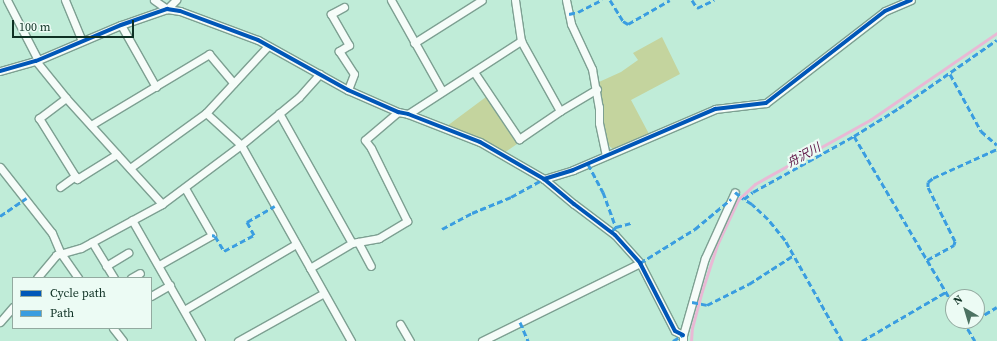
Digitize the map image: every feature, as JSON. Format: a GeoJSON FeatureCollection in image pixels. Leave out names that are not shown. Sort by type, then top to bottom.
{"type":"FeatureCollection","features":[{"type":"Feature","properties":{"kind":"street"},"geometry":{"type":"LineString","coordinates":[[7,0],[37,60],[66,98],[162,204]]}},
{"type":"Feature","properties":{"kind":"street"},"geometry":{"type":"LineString","coordinates":[[65,0],[82,41]]}},
{"type":"Feature","properties":{"kind":"street"},"geometry":{"type":"LineString","coordinates":[[154,0],[166,9],[180,11],[258,40],[348,90],[398,112],[408,114],[480,142],[544,179],[615,235],[640,263],[675,331],[683,338],[705,258],[735,192]]}},
{"type":"Feature","properties":{"kind":"street"},"geometry":{"type":"LineString","coordinates":[[0,71],[37,60],[121,25],[166,9],[176,0]]}},
{"type":"Feature","properties":{"kind":"street"},"geometry":{"type":"LineString","coordinates":[[391,0],[442,91]]}},
{"type":"Feature","properties":{"kind":"street"},"geometry":{"type":"LineString","coordinates":[[414,43],[482,0]]}},
{"type":"Feature","properties":{"kind":"street"},"geometry":{"type":"LineString","coordinates":[[515,0],[521,41],[560,111]]}},
{"type":"Feature","properties":{"kind":"street"},"geometry":{"type":"LineString","coordinates":[[566,0],[571,24],[592,69],[597,90],[599,123],[606,155]]}},
{"type":"Feature","properties":{"kind":"street"},"geometry":{"type":"LineString","coordinates":[[544,179],[573,170],[714,109],[766,102],[885,11],[911,0]]}},
{"type":"Feature","properties":{"kind":"street"},"geometry":{"type":"LineString","coordinates":[[344,7],[331,14],[348,45],[339,51],[354,74],[348,90]]}},
{"type":"Feature","properties":{"kind":"street"},"geometry":{"type":"LineString","coordinates":[[121,25],[156,87]]}},
{"type":"Feature","properties":{"kind":"street"},"geometry":{"type":"LineString","coordinates":[[408,114],[521,41]]}},
{"type":"Feature","properties":{"kind":"street"},"geometry":{"type":"LineString","coordinates":[[130,168],[206,113],[268,46]]}},
{"type":"Feature","properties":{"kind":"street"},"geometry":{"type":"LineString","coordinates":[[91,125],[209,54],[233,83]]}},
{"type":"Feature","properties":{"kind":"street"},"geometry":{"type":"LineString","coordinates":[[474,72],[518,139],[560,111],[597,90]]}},
{"type":"Feature","properties":{"kind":"street"},"geometry":{"type":"LineString","coordinates":[[38,277],[60,252],[81,248],[162,204],[185,188],[299,97],[320,74]]}},
{"type":"Feature","properties":{"kind":"street"},"geometry":{"type":"LineString","coordinates":[[66,98],[39,118],[77,179],[117,154]]}},
{"type":"Feature","properties":{"kind":"street"},"geometry":{"type":"LineString","coordinates":[[310,268],[355,243],[379,238],[407,221],[365,140],[398,112]]}},
{"type":"Feature","properties":{"kind":"street"},"geometry":{"type":"LineString","coordinates":[[206,113],[240,145],[324,292],[349,340]]}},
{"type":"Feature","properties":{"kind":"street"},"geometry":{"type":"LineString","coordinates":[[279,113],[355,243],[372,266]]}},
{"type":"Feature","properties":{"kind":"street"},"geometry":{"type":"LineString","coordinates":[[0,167],[52,233],[60,252],[77,277]]}},
{"type":"Feature","properties":{"kind":"street"},"geometry":{"type":"LineString","coordinates":[[60,187],[75,176]]}},
{"type":"Feature","properties":{"kind":"street"},"geometry":{"type":"LineString","coordinates":[[159,265],[212,235],[185,188]]}},
{"type":"Feature","properties":{"kind":"street"},"geometry":{"type":"LineString","coordinates":[[132,220],[201,341]]}},
{"type":"Feature","properties":{"kind":"street"},"geometry":{"type":"LineString","coordinates":[[92,242],[113,277]]}},
{"type":"Feature","properties":{"kind":"street"},"geometry":{"type":"LineString","coordinates":[[184,310],[296,244]]}},
{"type":"Feature","properties":{"kind":"street"},"geometry":{"type":"LineString","coordinates":[[106,266],[128,253]]}},
{"type":"Feature","properties":{"kind":"street"},"geometry":{"type":"LineString","coordinates":[[482,341],[640,263]]}},
{"type":"Feature","properties":{"kind":"street"},"geometry":{"type":"LineString","coordinates":[[133,277],[140,273]]}},
{"type":"Feature","properties":{"kind":"street"},"geometry":{"type":"LineString","coordinates":[[152,295],[170,285]]}},
{"type":"Feature","properties":{"kind":"street"},"geometry":{"type":"LineString","coordinates":[[238,341],[324,292]]}},
{"type":"Feature","properties":{"kind":"street"},"geometry":{"type":"LineString","coordinates":[[0,322],[12,308]]}},
{"type":"Feature","properties":{"kind":"street"},"geometry":{"type":"LineString","coordinates":[[400,324],[410,341]]}},
{"type":"Feature","properties":{"kind":"street"},"geometry":{"type":"LineString","coordinates":[[114,329],[123,341]]}},
{"type":"Feature","properties":{"kind":"green space"},"geometry":{"type":"Polygon","coordinates":[[[662,37],[680,74],[631,100],[649,134],[613,149],[608,145],[603,125],[599,82],[621,72],[638,60],[633,53],[662,37]]]}},
{"type":"Feature","properties":{"kind":"green space"},"geometry":{"type":"Polygon","coordinates":[[[486,97],[517,144],[504,153],[478,137],[447,126],[486,97]]]}},
{"type":"Feature","properties":{"kind":"waterway","name":"舟沢川"},"geometry":{"type":"LineString","coordinates":[[691,341],[692,328],[702,291],[717,245],[738,200],[755,184],[870,120],[997,33]]}},
{"type":"Feature","properties":{"kind":"marked path"},"geometry":{"type":"LineString","coordinates":[[569,14],[578,12],[602,0]]}},
{"type":"Feature","properties":{"kind":"marked path"},"geometry":{"type":"LineString","coordinates":[[610,0],[623,21],[628,24],[670,0]]}},
{"type":"Feature","properties":{"kind":"marked path"},"geometry":{"type":"LineString","coordinates":[[692,0],[697,8],[714,0]]}},
{"type":"Feature","properties":{"kind":"marked path"},"geometry":{"type":"LineString","coordinates":[[842,341],[785,240],[768,219],[752,204],[744,199],[753,192],[854,136],[899,108],[997,40]]}},
{"type":"Feature","properties":{"kind":"marked path"},"geometry":{"type":"LineString","coordinates":[[950,74],[981,131],[997,145]]}},
{"type":"Feature","properties":{"kind":"marked path"},"geometry":{"type":"LineString","coordinates":[[854,136],[945,290]]}},
{"type":"Feature","properties":{"kind":"marked path"},"geometry":{"type":"LineString","coordinates":[[927,260],[954,245],[955,241],[928,187],[928,182],[933,178],[997,149]]}},
{"type":"Feature","properties":{"kind":"marked path"},"geometry":{"type":"LineString","coordinates":[[588,164],[603,192],[616,227],[611,232]]}},
{"type":"Feature","properties":{"kind":"marked path"},"geometry":{"type":"LineString","coordinates":[[442,229],[472,213],[511,197],[544,179]]}},
{"type":"Feature","properties":{"kind":"marked path"},"geometry":{"type":"LineString","coordinates":[[735,192],[744,199]]}},
{"type":"Feature","properties":{"kind":"marked path"},"geometry":{"type":"LineString","coordinates":[[0,216],[27,198]]}},
{"type":"Feature","properties":{"kind":"marked path"},"geometry":{"type":"LineString","coordinates":[[640,263],[695,229],[731,199]]}},
{"type":"Feature","properties":{"kind":"marked path"},"geometry":{"type":"LineString","coordinates":[[212,235],[215,236],[224,251],[254,235],[247,222],[275,206]]}},
{"type":"Feature","properties":{"kind":"marked path"},"geometry":{"type":"LineString","coordinates":[[616,227],[631,223]]}},
{"type":"Feature","properties":{"kind":"marked path"},"geometry":{"type":"LineString","coordinates":[[692,302],[707,305],[749,284],[794,255]]}},
{"type":"Feature","properties":{"kind":"marked path"},"geometry":{"type":"LineString","coordinates":[[862,341],[945,293]]}},
{"type":"Feature","properties":{"kind":"marked path"},"geometry":{"type":"LineString","coordinates":[[985,314],[997,307]]}},
{"type":"Feature","properties":{"kind":"marked path"},"geometry":{"type":"LineString","coordinates":[[520,322],[528,341]]}},
{"type":"Feature","properties":{"kind":"marked path"},"geometry":{"type":"LineString","coordinates":[[968,329],[975,341]]}},
{"type":"Feature","properties":{"kind":"marked path"},"geometry":{"type":"LineString","coordinates":[[673,341],[683,335]]}},
{"type":"Feature","properties":{"kind":"cycle path"},"geometry":{"type":"LineString","coordinates":[[544,179],[573,170],[715,109],[766,103],[885,11],[911,0]]}},
{"type":"Feature","properties":{"kind":"cycle path"},"geometry":{"type":"LineString","coordinates":[[0,71],[36,61],[121,25],[167,9],[180,11],[258,40],[348,90],[398,112],[408,114],[480,142],[544,179],[615,235],[640,263],[675,331],[683,335]]}}]}
